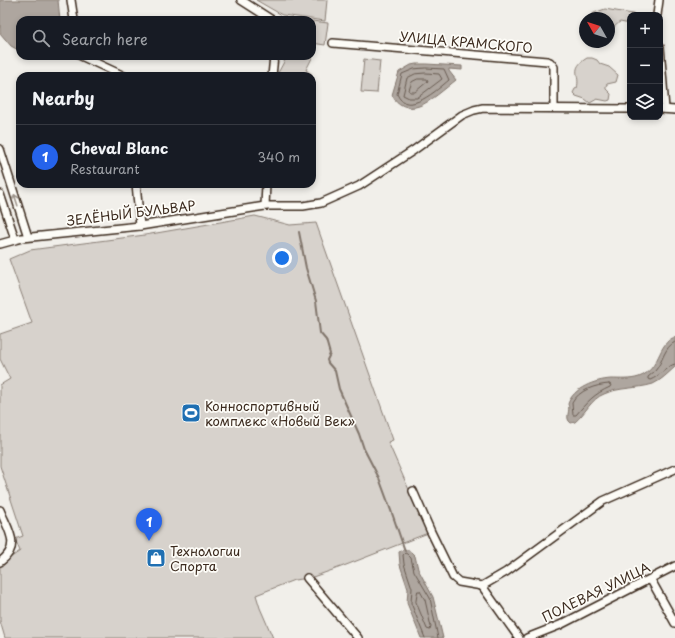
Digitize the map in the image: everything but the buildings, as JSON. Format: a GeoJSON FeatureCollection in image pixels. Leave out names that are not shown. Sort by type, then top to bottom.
{"type":"FeatureCollection","features":[{"type":"Feature","properties":{"kind":"street"},"geometry":{"type":"LineString","coordinates":[[71,0],[73,16]]}},
{"type":"Feature","properties":{"kind":"street"},"geometry":{"type":"LineString","coordinates":[[241,0],[266,16]]}},
{"type":"Feature","properties":{"kind":"street"},"geometry":{"type":"LineString","coordinates":[[658,12],[659,0]]}},
{"type":"Feature","properties":{"kind":"street","name":"УЛИЦА КРАМСКОГО"},"geometry":{"type":"LineString","coordinates":[[333,43],[547,61],[554,67],[554,108]]}},
{"type":"Feature","properties":{"kind":"street"},"geometry":{"type":"LineString","coordinates":[[660,48],[661,84]]}},
{"type":"Feature","properties":{"kind":"street"},"geometry":{"type":"LineString","coordinates":[[90,60],[115,72]]}},
{"type":"Feature","properties":{"kind":"street"},"geometry":{"type":"LineString","coordinates":[[272,72],[274,60]]}},
{"type":"Feature","properties":{"kind":"street","name":"ЗЕЛЁНЫЙ БУЛЬВАР"},"geometry":{"type":"LineString","coordinates":[[0,244],[15,239],[28,237],[140,226],[265,206],[308,206],[348,192],[366,182],[462,115],[483,108],[627,109]]}},
{"type":"Feature","properties":{"kind":"street"},"geometry":{"type":"LineString","coordinates":[[663,109],[675,110]]}},
{"type":"Feature","properties":{"kind":"street"},"geometry":{"type":"LineString","coordinates":[[0,150],[28,237]]}},
{"type":"Feature","properties":{"kind":"street"},"geometry":{"type":"LineString","coordinates":[[136,188],[140,226]]}},
{"type":"Feature","properties":{"kind":"street"},"geometry":{"type":"LineString","coordinates":[[265,206],[266,188]]}},
{"type":"Feature","properties":{"kind":"street"},"geometry":{"type":"LineString","coordinates":[[0,194],[15,239]]}},
{"type":"Feature","properties":{"kind":"street"},"geometry":{"type":"LineString","coordinates":[[413,491],[453,576],[460,582],[482,586],[506,572],[604,501],[675,469]]}},
{"type":"Feature","properties":{"kind":"street"},"geometry":{"type":"LineString","coordinates":[[0,510],[12,545],[11,552],[0,562]]}},
{"type":"Feature","properties":{"kind":"street","name":"ПОЛЕВАЯ УЛИЦА"},"geometry":{"type":"LineString","coordinates":[[527,638],[560,625],[651,580],[675,566]]}},
{"type":"Feature","properties":{"kind":"street"},"geometry":{"type":"LineString","coordinates":[[306,578],[358,638]]}},
{"type":"Feature","properties":{"kind":"street"},"geometry":{"type":"LineString","coordinates":[[651,580],[675,623]]}},
{"type":"Feature","properties":{"kind":"street"},"geometry":{"type":"LineString","coordinates":[[482,586],[519,638]]}},
{"type":"Feature","properties":{"kind":"shaded area"},"geometry":{"type":"Polygon","coordinates":[[[256,0],[327,0],[325,21],[316,20],[316,16],[282,15],[256,0]]]}},
{"type":"Feature","properties":{"kind":"shaded area"},"geometry":{"type":"Polygon","coordinates":[[[605,9],[627,13],[627,23],[620,22],[615,27],[615,12],[597,12],[605,9]]]}},
{"type":"Feature","properties":{"kind":"shaded area"},"geometry":{"type":"Polygon","coordinates":[[[316,22],[328,23],[325,45],[316,44],[316,22]]]}},
{"type":"Feature","properties":{"kind":"shaded area"},"geometry":{"type":"Polygon","coordinates":[[[587,58],[597,60],[600,64],[609,67],[618,75],[616,82],[607,84],[606,86],[606,89],[611,94],[610,100],[607,101],[597,99],[590,103],[573,93],[577,88],[578,83],[578,66],[587,58]]]}},
{"type":"Feature","properties":{"kind":"shaded area"},"geometry":{"type":"Polygon","coordinates":[[[364,59],[380,61],[377,93],[361,92],[364,59]]]}},
{"type":"Feature","properties":{"kind":"shaded area"},"geometry":{"type":"Polygon","coordinates":[[[285,60],[311,60],[306,70],[309,72],[279,72],[285,60]]]}},
{"type":"Feature","properties":{"kind":"shaded area","name":"Конноспортивный комплекс «Новый Век»"},"geometry":{"type":"Polygon","coordinates":[[[255,216],[290,225],[316,223],[393,440],[388,442],[428,533],[341,567],[310,578],[294,580],[256,595],[273,638],[5,638],[0,621],[0,565],[20,551],[15,539],[23,536],[0,466],[0,385],[10,379],[0,359],[0,334],[32,323],[9,259],[30,250],[145,235],[255,216]]]}},
{"type":"Feature","properties":{"kind":"water"},"geometry":{"type":"Polygon","coordinates":[[[0,0],[58,0],[60,16],[16,16],[16,49],[11,46],[0,33],[0,0]]]}},
{"type":"Feature","properties":{"kind":"water"},"geometry":{"type":"Polygon","coordinates":[[[411,65],[462,66],[462,70],[449,69],[456,80],[428,102],[415,107],[403,106],[394,99],[392,95],[399,72],[411,65]]]}},
{"type":"Feature","properties":{"kind":"water"},"geometry":{"type":"Polygon","coordinates":[[[675,337],[675,367],[662,378],[653,384],[616,390],[599,396],[579,419],[571,423],[569,421],[568,404],[575,393],[580,389],[598,381],[611,379],[632,379],[639,377],[651,368],[665,345],[669,340],[675,337]]]}},
{"type":"Feature","properties":{"kind":"water"},"geometry":{"type":"Polygon","coordinates":[[[404,549],[409,550],[415,556],[418,569],[433,597],[443,638],[421,638],[407,603],[408,589],[400,565],[399,552],[404,549]]]}},
{"type":"Feature","properties":{"kind":"waterway"},"geometry":{"type":"LineString","coordinates":[[299,232],[306,268],[316,301],[320,333],[326,340],[330,354],[327,360],[335,371],[339,389],[364,449],[379,478],[405,551]]}},
{"type":"Feature","properties":{"kind":"place","name":"Конноспортивный комплекс «Новый Век»"},"geometry":{"type":"Point","coordinates":[191,413]}},
{"type":"Feature","properties":{"kind":"place","name":"Cheval Blanc"},"geometry":{"type":"Point","coordinates":[149,541]}},
{"type":"Feature","properties":{"kind":"place","name":"Технологии Спорта"},"geometry":{"type":"Point","coordinates":[156,558]}}]}
